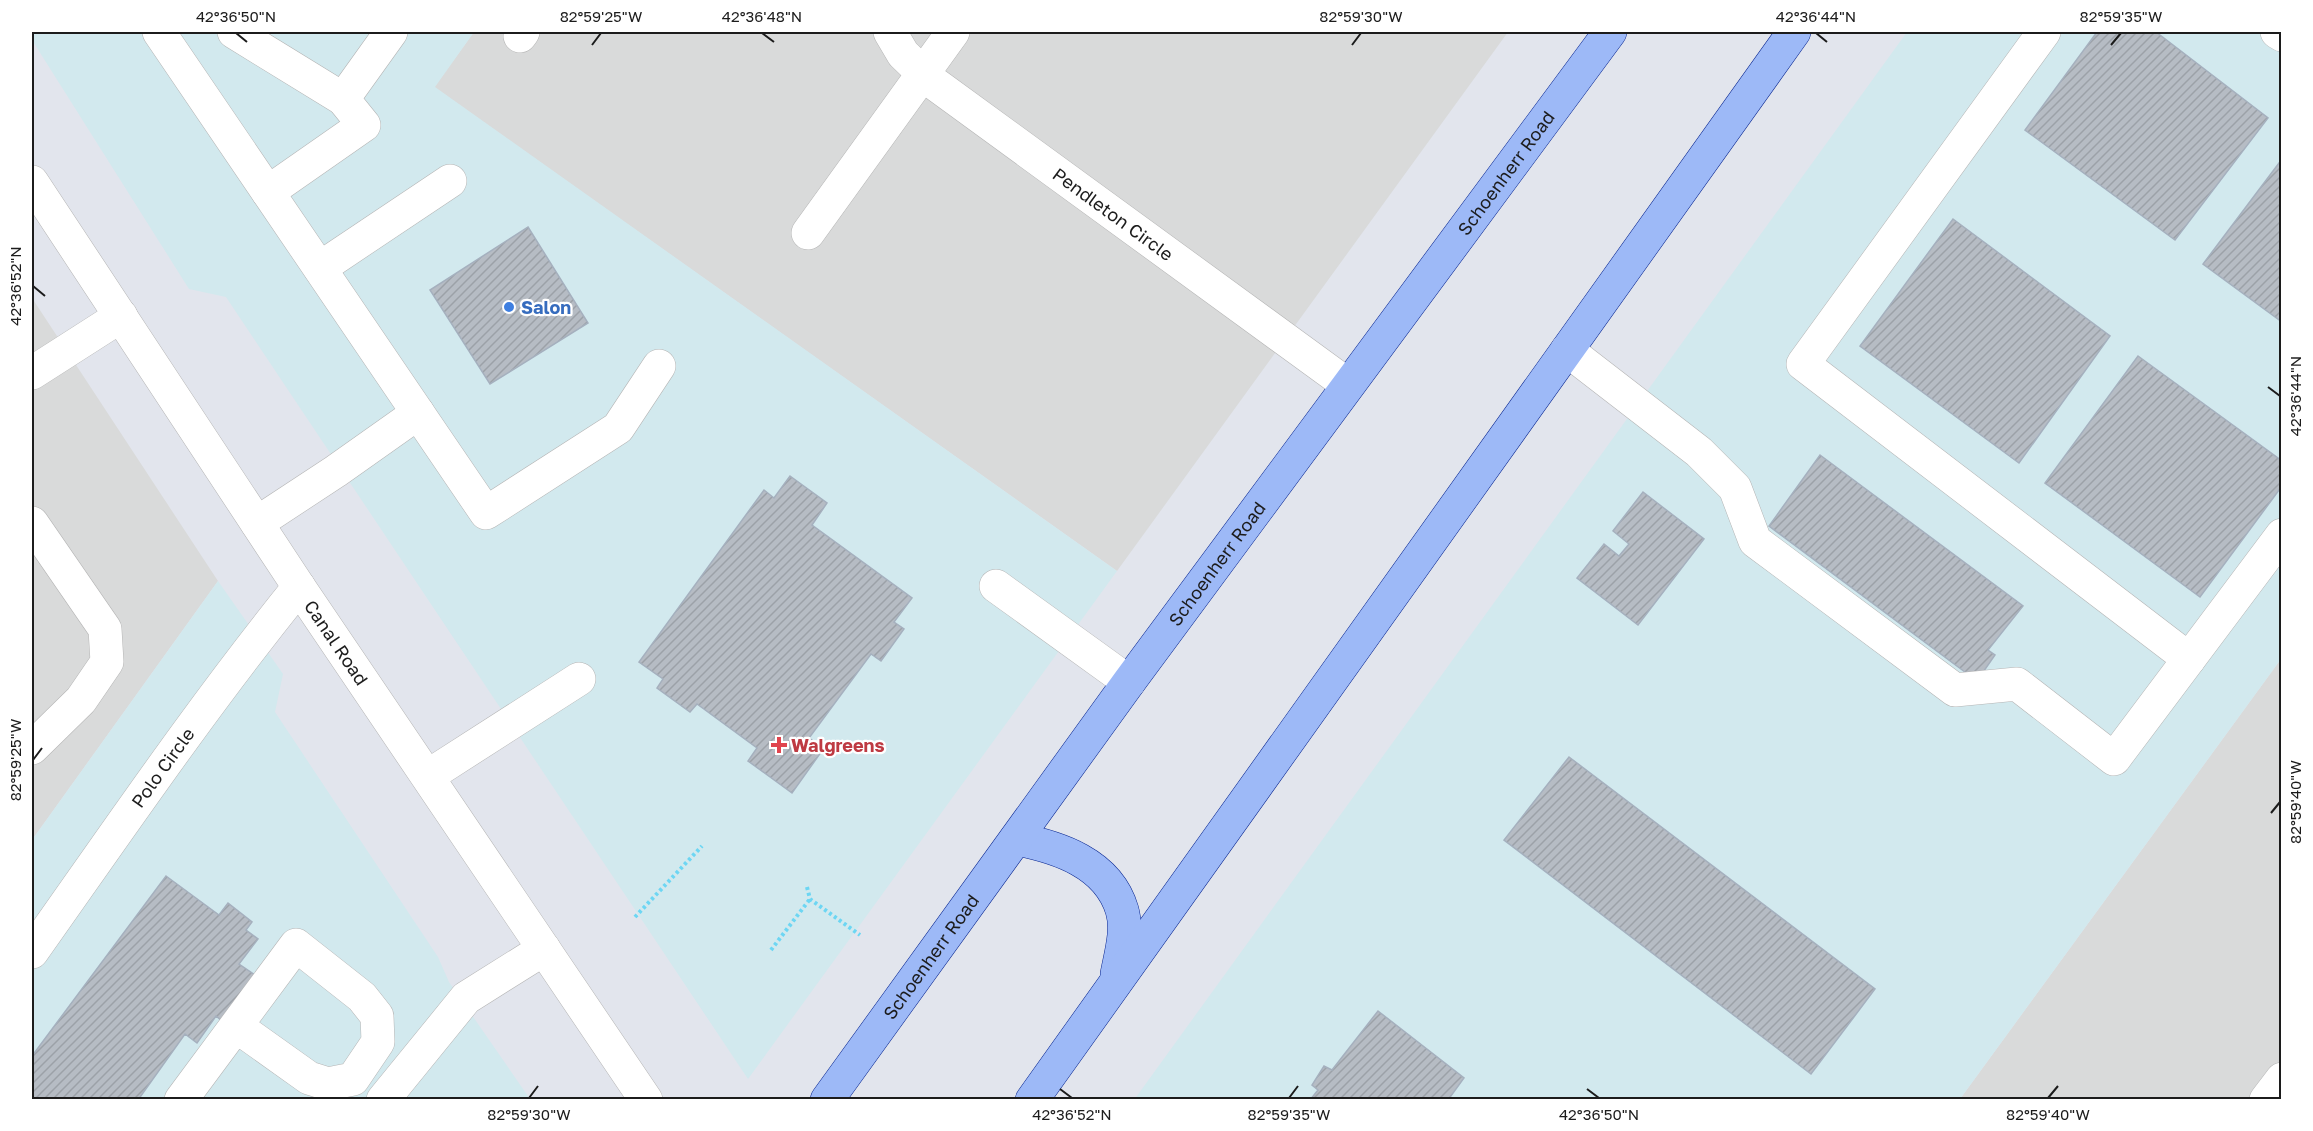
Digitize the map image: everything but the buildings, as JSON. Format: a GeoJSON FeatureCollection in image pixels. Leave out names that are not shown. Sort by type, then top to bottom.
{"type":"FeatureCollection","features":[{"type":"Feature","properties":{"kind":"main road","name":"Schoenherr Road"},"geometry":{"type":"LineString","coordinates":[[826,1100],[1129,682],[1610,32]]}},
{"type":"Feature","properties":{"kind":"main road"},"geometry":{"type":"LineString","coordinates":[[1032,1100],[1116,978],[1794,32]]}},
{"type":"Feature","properties":{"kind":"main road"},"geometry":{"type":"LineString","coordinates":[[1016,839],[1067,852],[1093,868],[1111,888],[1122,910],[1124,935],[1116,978]]}},
{"type":"Feature","properties":{"kind":"street"},"geometry":{"type":"LineString","coordinates":[[159,32],[486,513],[618,428],[659,366]]}},
{"type":"Feature","properties":{"kind":"street"},"geometry":{"type":"LineString","coordinates":[[234,32],[343,99],[364,125],[268,192]]}},
{"type":"Feature","properties":{"kind":"street"},"geometry":{"type":"LineString","coordinates":[[343,99],[391,32]]}},
{"type":"Feature","properties":{"kind":"street","name":"Pendleton Circle"},"geometry":{"type":"LineString","coordinates":[[890,32],[903,54],[922,73],[1348,385]]}},
{"type":"Feature","properties":{"kind":"street"},"geometry":{"type":"LineString","coordinates":[[808,233],[953,32]]}},
{"type":"Feature","properties":{"kind":"street"},"geometry":{"type":"LineString","coordinates":[[2044,32],[1803,364],[2189,659]]}},
{"type":"Feature","properties":{"kind":"street"},"geometry":{"type":"LineString","coordinates":[[2277,32],[2282,35]]}},
{"type":"Feature","properties":{"kind":"street"},"geometry":{"type":"LineString","coordinates":[[320,268],[450,181]]}},
{"type":"Feature","properties":{"kind":"street","name":"Canal Road"},"geometry":{"type":"LineString","coordinates":[[32,182],[299,587],[646,1100]]}},
{"type":"Feature","properties":{"kind":"street"},"geometry":{"type":"LineString","coordinates":[[32,373],[121,316]]}},
{"type":"Feature","properties":{"kind":"street"},"geometry":{"type":"LineString","coordinates":[[1567,350],[1699,452],[1735,488],[1755,541],[1955,690],[2017,684],[2114,759],[2282,535]]}},
{"type":"Feature","properties":{"kind":"street"},"geometry":{"type":"LineString","coordinates":[[257,523],[418,413]]}},
{"type":"Feature","properties":{"kind":"street"},"geometry":{"type":"LineString","coordinates":[[32,523],[105,629],[107,662],[81,700],[32,748]]}},
{"type":"Feature","properties":{"kind":"street"},"geometry":{"type":"LineString","coordinates":[[996,586],[1129,682]]}},
{"type":"Feature","properties":{"kind":"street","name":"Polo Circle"},"geometry":{"type":"LineString","coordinates":[[32,952],[246,654],[299,587]]}},
{"type":"Feature","properties":{"kind":"street"},"geometry":{"type":"LineString","coordinates":[[428,776],[579,679]]}},
{"type":"Feature","properties":{"kind":"street"},"geometry":{"type":"LineString","coordinates":[[383,1100],[466,998],[544,948]]}},
{"type":"Feature","properties":{"kind":"street"},"geometry":{"type":"LineString","coordinates":[[181,1100],[236,1026]]}},
{"type":"Feature","properties":{"kind":"street"},"geometry":{"type":"LineString","coordinates":[[2266,1100],[2282,1079]]}},
{"type":"Feature","properties":{"kind":"path"},"geometry":{"type":"LineString","coordinates":[[635,917],[702,846]]}},
{"type":"Feature","properties":{"kind":"path"},"geometry":{"type":"LineString","coordinates":[[807,887],[810,899],[860,935]]}},
{"type":"Feature","properties":{"kind":"path"},"geometry":{"type":"LineString","coordinates":[[771,950],[810,899]]}},
{"type":"Feature","properties":{"kind":"shaded area"},"geometry":{"type":"Polygon","coordinates":[[[32,32],[474,32],[435,87],[1117,571],[748,1079],[226,297],[189,289],[32,40],[32,32]]]}},
{"type":"Feature","properties":{"kind":"shaded area"},"geometry":{"type":"Polygon","coordinates":[[[474,32],[1508,32],[1117,571],[434,87],[474,32]]]}},
{"type":"Feature","properties":{"kind":"shaded area"},"geometry":{"type":"Polygon","coordinates":[[[1907,32],[2281,32],[2281,659],[1960,1099],[1134,1100],[1907,32]]]}},
{"type":"Feature","properties":{"kind":"shaded area"},"geometry":{"type":"Polygon","coordinates":[[[32,298],[218,581],[32,840],[32,298]]]}},
{"type":"Feature","properties":{"kind":"shaded area"},"geometry":{"type":"Polygon","coordinates":[[[218,581],[283,674],[275,712],[438,957],[449,982],[530,1099],[32,1100],[32,840],[218,581]]]}},
{"type":"Feature","properties":{"kind":"shaded area"},"geometry":{"type":"Polygon","coordinates":[[[2281,659],[2281,1099],[1960,1099],[2281,659]]]}},
{"type":"Feature","properties":{"kind":"place","name":"Salon"},"geometry":{"type":"Point","coordinates":[509,307]}},
{"type":"Feature","properties":{"kind":"place","name":"Walgreens"},"geometry":{"type":"Point","coordinates":[779,745]}}]}
